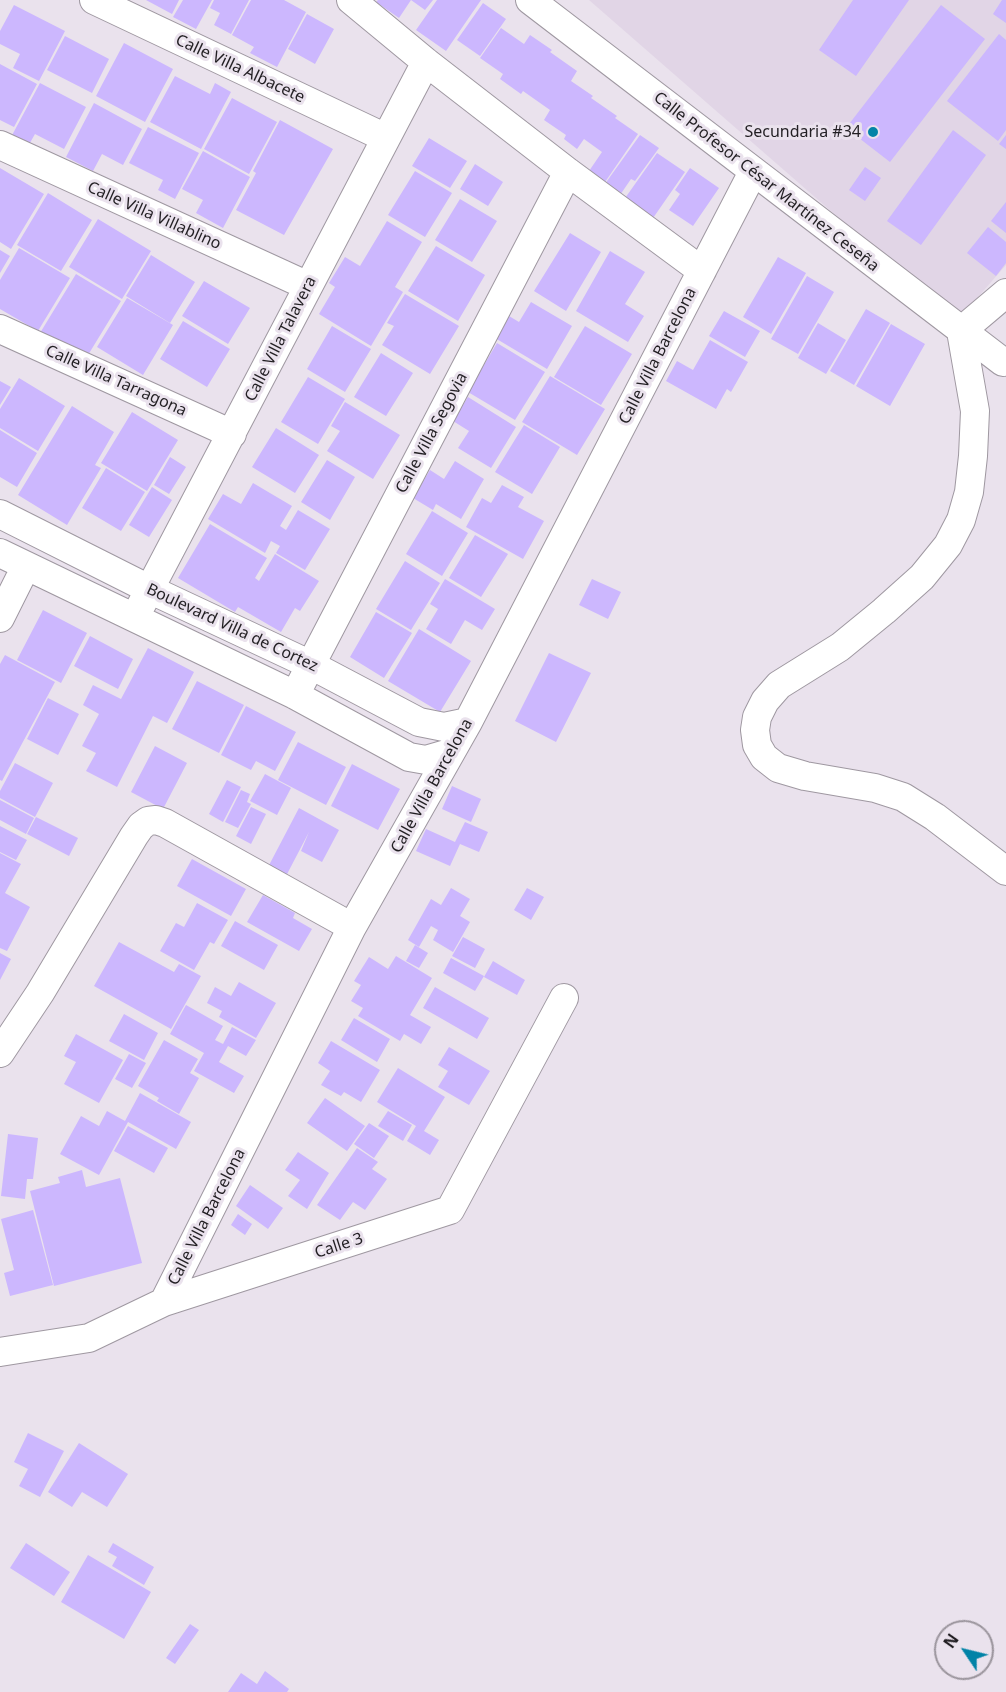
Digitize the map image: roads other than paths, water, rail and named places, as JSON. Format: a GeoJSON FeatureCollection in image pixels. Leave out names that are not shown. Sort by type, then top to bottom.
{"type":"FeatureCollection","features":[{"type":"Feature","properties":{"kind":"street","name":"Calle Villa Albacete"},"geometry":{"type":"LineString","coordinates":[[94,0],[386,138]]}},
{"type":"Feature","properties":{"kind":"street","name":"Calle Villa Barcelona"},"geometry":{"type":"LineString","coordinates":[[351,0],[426,62],[568,172],[702,271]]}},
{"type":"Feature","properties":{"kind":"street","name":"Calle Profesor César Martínez Ceseña"},"geometry":{"type":"LineString","coordinates":[[530,0],[961,331],[1004,361]]}},
{"type":"Feature","properties":{"kind":"street","name":"Calle Villa Talavera"},"geometry":{"type":"LineString","coordinates":[[135,617],[426,62]]}},
{"type":"Feature","properties":{"kind":"street","name":"Calle Villa Villablino"},"geometry":{"type":"LineString","coordinates":[[0,146],[308,286]]}},
{"type":"Feature","properties":{"kind":"street","name":"Calle Villa Segovia"},"geometry":{"type":"LineString","coordinates":[[295,695],[568,172]]}},
{"type":"Feature","properties":{"kind":"street","name":"Calle Villa Barcelona"},"geometry":{"type":"LineString","coordinates":[[164,1302],[352,927],[468,722],[753,172]]}},
{"type":"Feature","properties":{"kind":"street"},"geometry":{"type":"LineString","coordinates":[[1006,292],[961,331],[975,411],[969,492],[961,520],[948,545],[922,577],[884,611],[840,647],[779,686],[765,701],[757,717],[755,730],[757,746],[764,757],[778,768],[805,776],[875,788],[903,797],[934,817],[1006,871]]}},
{"type":"Feature","properties":{"kind":"street","name":"Calle Villa Tarragona"},"geometry":{"type":"LineString","coordinates":[[0,329],[232,434]]}},
{"type":"Feature","properties":{"kind":"street"},"geometry":{"type":"LineString","coordinates":[[975,411],[1004,361]]}},
{"type":"Feature","properties":{"kind":"street","name":"Boulevard Villa de Cortez"},"geometry":{"type":"LineString","coordinates":[[0,514],[149,589],[311,665],[419,722],[444,727],[468,722]]}},
{"type":"Feature","properties":{"kind":"street","name":"Boulevard Villa de Cortez"},"geometry":{"type":"LineString","coordinates":[[0,553],[295,695],[409,757],[426,760],[450,753]]}},
{"type":"Feature","properties":{"kind":"street"},"geometry":{"type":"LineString","coordinates":[[0,618],[26,566]]}},
{"type":"Feature","properties":{"kind":"street"},"geometry":{"type":"LineString","coordinates":[[0,1053],[40,993],[134,836],[148,821],[156,820],[165,823],[352,927]]}},
{"type":"Feature","properties":{"kind":"street","name":"Calle 3"},"geometry":{"type":"LineString","coordinates":[[0,1352],[88,1338],[164,1302],[450,1210],[564,998]]}},
{"type":"Feature","properties":{"kind":"place","name":"Secundaria #34"},"geometry":{"type":"Point","coordinates":[873,132]}}]}
